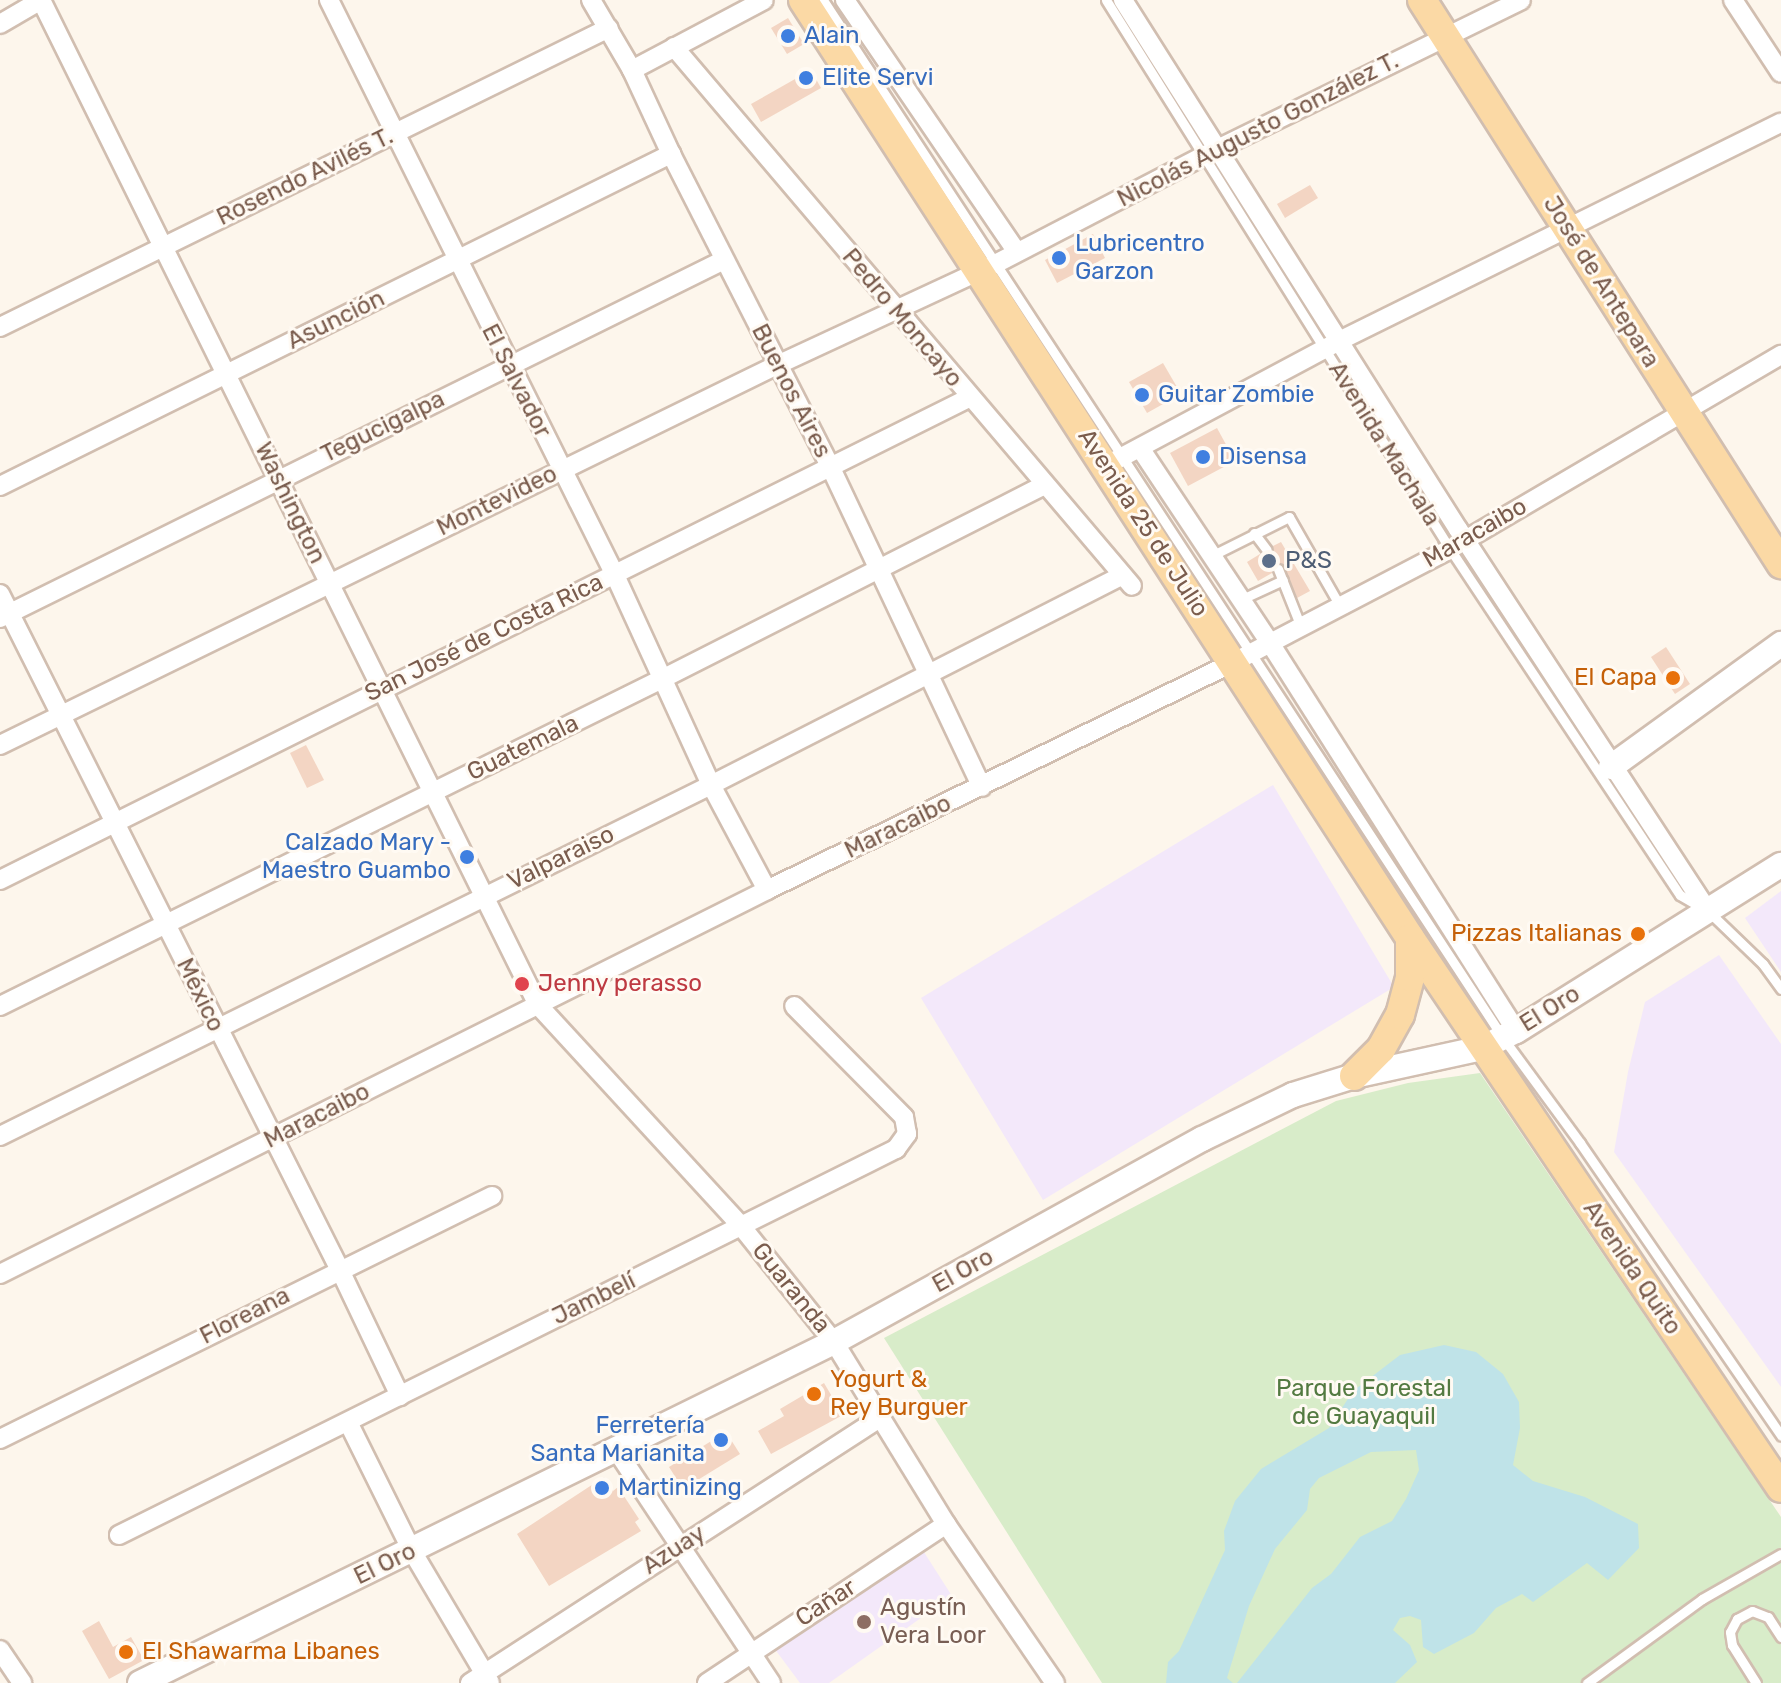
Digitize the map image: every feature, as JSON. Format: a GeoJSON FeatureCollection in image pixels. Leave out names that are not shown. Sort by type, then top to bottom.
{"type":"FeatureCollection","features":[{"type":"Feature","properties":{"kind":"main road","name":"Avenida 25 de Julio"},"geometry":{"type":"LineString","coordinates":[[803,0],[1123,457],[1410,938],[1501,1039]]}},
{"type":"Feature","properties":{"kind":"main road","name":"José de Antepara"},"geometry":{"type":"LineString","coordinates":[[1422,0],[1781,564]]}},
{"type":"Feature","properties":{"kind":"main road"},"geometry":{"type":"LineString","coordinates":[[1354,1076],[1381,1049],[1400,1015],[1410,977],[1410,938]]}},
{"type":"Feature","properties":{"kind":"main road","name":"Avenida Quito"},"geometry":{"type":"LineString","coordinates":[[1501,1039],[1781,1488]]}},
{"type":"Feature","properties":{"kind":"street"},"geometry":{"type":"LineString","coordinates":[[0,24],[41,0]]}},
{"type":"Feature","properties":{"kind":"street","name":"Washington"},"geometry":{"type":"LineString","coordinates":[[41,0],[538,1005]]}},
{"type":"Feature","properties":{"kind":"street","name":"El Salvador"},"geometry":{"type":"LineString","coordinates":[[329,0],[456,262],[614,573],[711,785],[767,890]]}},
{"type":"Feature","properties":{"kind":"street","name":"Buenos Aires"},"geometry":{"type":"LineString","coordinates":[[591,0],[632,70],[671,154],[830,466],[982,787]]}},
{"type":"Feature","properties":{"kind":"street"},"geometry":{"type":"LineString","coordinates":[[632,70],[764,0]]}},
{"type":"Feature","properties":{"kind":"street"},"geometry":{"type":"LineString","coordinates":[[845,0],[1017,252]]}},
{"type":"Feature","properties":{"kind":"street","name":"Avenida Machala"},"geometry":{"type":"LineString","coordinates":[[1123,0],[1210,153],[1458,544],[1708,911]]}},
{"type":"Feature","properties":{"kind":"street","name":"Nicolás Augusto González T."},"geometry":{"type":"LineString","coordinates":[[988,267],[1210,153],[1521,0]]}},
{"type":"Feature","properties":{"kind":"street"},"geometry":{"type":"LineString","coordinates":[[1733,0],[1781,73]]}},
{"type":"Feature","properties":{"kind":"street","name":"Rosendo Avilés T."},"geometry":{"type":"LineString","coordinates":[[0,327],[609,28]]}},
{"type":"Feature","properties":{"kind":"street","name":"Pedro Moncayo"},"geometry":{"type":"LineString","coordinates":[[674,47],[1127,581]]}},
{"type":"Feature","properties":{"kind":"street"},"geometry":{"type":"LineString","coordinates":[[1123,457],[1332,346],[1781,123]]}},
{"type":"Feature","properties":{"kind":"street","name":"Asunción"},"geometry":{"type":"LineString","coordinates":[[0,486],[671,154]]}},
{"type":"Feature","properties":{"kind":"street","name":"Tegucigalpa"},"geometry":{"type":"LineString","coordinates":[[5,615],[724,260]]}},
{"type":"Feature","properties":{"kind":"street","name":"Montevideo"},"geometry":{"type":"LineString","coordinates":[[0,745],[777,365],[988,267]]}},
{"type":"Feature","properties":{"kind":"street","name":"Maracaibo"},"geometry":{"type":"LineString","coordinates":[[1,1271],[1270,643],[1458,544],[1781,355]]}},
{"type":"Feature","properties":{"kind":"street","name":"San José de Costa Rica"},"geometry":{"type":"LineString","coordinates":[[0,880],[969,398]]}},
{"type":"Feature","properties":{"kind":"street","name":"Avenida 25 de Julio"},"geometry":{"type":"LineString","coordinates":[[1123,457],[1213,555],[1242,599],[1501,1039]]}},
{"type":"Feature","properties":{"kind":"street","name":"Guatemala"},"geometry":{"type":"LineString","coordinates":[[0,1006],[662,679],[1044,485]]}},
{"type":"Feature","properties":{"kind":"street","name":"Valparaiso"},"geometry":{"type":"LineString","coordinates":[[0,1136],[928,676],[1127,581]]}},
{"type":"Feature","properties":{"kind":"street","name":"México"},"geometry":{"type":"LineString","coordinates":[[0,594],[5,615],[61,716],[339,1268],[400,1396]]}},
{"type":"Feature","properties":{"kind":"street"},"geometry":{"type":"LineString","coordinates":[[1611,767],[1781,644]]}},
{"type":"Feature","properties":{"kind":"street","name":"El Oro"},"geometry":{"type":"LineString","coordinates":[[157,1679],[615,1448],[834,1342],[1202,1139],[1293,1095],[1354,1076],[1501,1039],[1781,865]]}},
{"type":"Feature","properties":{"kind":"street","name":"Guaranda"},"geometry":{"type":"LineString","coordinates":[[538,1005],[741,1226],[834,1342],[946,1524],[1055,1683]]}},
{"type":"Feature","properties":{"kind":"street","name":"Jambelí"},"geometry":{"type":"LineString","coordinates":[[119,1535],[896,1149],[907,1134],[904,1117],[794,1006]]}},
{"type":"Feature","properties":{"kind":"street","name":"Floreana"},"geometry":{"type":"LineString","coordinates":[[0,1439],[339,1268],[492,1196]]}},
{"type":"Feature","properties":{"kind":"street","name":"Azuay"},"geometry":{"type":"LineString","coordinates":[[481,1680],[680,1546],[880,1418]]}},
{"type":"Feature","properties":{"kind":"street"},"geometry":{"type":"LineString","coordinates":[[348,1422],[481,1680]]}},
{"type":"Feature","properties":{"kind":"street"},"geometry":{"type":"LineString","coordinates":[[615,1448],[771,1683]]}},
{"type":"Feature","properties":{"kind":"street","name":"Cañar"},"geometry":{"type":"LineString","coordinates":[[707,1683],[946,1524]]}},
{"type":"Feature","properties":{"kind":"street"},"geometry":{"type":"LineString","coordinates":[[0,1650],[22,1683]]}},
{"type":"Feature","properties":{"kind":"lane","name":"Avenida 25 de Julio"},"geometry":{"type":"LineString","coordinates":[[823,0],[988,267]]}},
{"type":"Feature","properties":{"kind":"lane","name":"Avenida Machala"},"geometry":{"type":"LineString","coordinates":[[1106,0],[1210,153]]}},
{"type":"Feature","properties":{"kind":"lane"},"geometry":{"type":"LineString","coordinates":[[1213,555],[1289,517],[1340,606]]}},
{"type":"Feature","properties":{"kind":"lane"},"geometry":{"type":"LineString","coordinates":[[1254,533],[1267,550]]}},
{"type":"Feature","properties":{"kind":"lane","name":"Avenida Machala"},"geometry":{"type":"LineString","coordinates":[[1458,544],[1680,895],[1708,911],[1763,964],[1781,989]]}},
{"type":"Feature","properties":{"kind":"lane"},"geometry":{"type":"LineString","coordinates":[[1278,569],[1301,627]]}},
{"type":"Feature","properties":{"kind":"lane"},"geometry":{"type":"LineString","coordinates":[[1242,599],[1283,580]]}},
{"type":"Feature","properties":{"kind":"lane","name":"Avenida 25 de Julio"},"geometry":{"type":"LineString","coordinates":[[1242,657],[1501,1039]]}},
{"type":"Feature","properties":{"kind":"lane","name":"Avenida Quito"},"geometry":{"type":"LineString","coordinates":[[1501,1039],[1580,1143],[1781,1436]]}},
{"type":"Feature","properties":{"kind":"lane"},"geometry":{"type":"LineString","coordinates":[[1587,1683],[1702,1599],[1781,1554]]}},
{"type":"Feature","properties":{"kind":"lane"},"geometry":{"type":"LineString","coordinates":[[1756,1683],[1732,1645],[1730,1632],[1737,1619],[1752,1611],[1768,1617],[1781,1637]]}},
{"type":"Feature","properties":{"kind":"shaded area"},"geometry":{"type":"Polygon","coordinates":[[[1273,785],[1394,987],[1043,1200],[921,998],[1273,785]]]}},
{"type":"Feature","properties":{"kind":"shaded area"},"geometry":{"type":"Polygon","coordinates":[[[1781,891],[1781,972],[1745,918],[1781,891]]]}},
{"type":"Feature","properties":{"kind":"shaded area"},"geometry":{"type":"Polygon","coordinates":[[[1719,955],[1781,1044],[1781,1387],[1614,1152],[1628,1072],[1645,1002],[1719,955]]]}},
{"type":"Feature","properties":{"kind":"shaded area","name":"Agustín Vera Loor"},"geometry":{"type":"Polygon","coordinates":[[[922,1549],[952,1596],[829,1683],[800,1683],[774,1648],[922,1549]]]}},
{"type":"Feature","properties":{"kind":"green space","name":"Parque Forestal de Guayaquil"},"geometry":{"type":"Polygon","coordinates":[[[1480,1073],[1781,1517],[1781,1683],[1102,1683],[884,1338],[1336,1101],[1408,1083],[1480,1073]]]}},
{"type":"Feature","properties":{"kind":"water"},"geometry":{"type":"Polygon","coordinates":[[[1444,1345],[1476,1352],[1503,1374],[1519,1402],[1520,1428],[1513,1465],[1533,1481],[1585,1497],[1638,1524],[1639,1548],[1608,1580],[1587,1563],[1533,1602],[1522,1594],[1496,1608],[1474,1633],[1434,1654],[1423,1647],[1421,1620],[1410,1616],[1400,1618],[1393,1630],[1410,1645],[1417,1662],[1395,1683],[1237,1683],[1312,1588],[1331,1574],[1360,1537],[1392,1521],[1406,1499],[1419,1470],[1416,1450],[1371,1452],[1319,1478],[1310,1489],[1307,1510],[1275,1549],[1249,1606],[1227,1678],[1233,1683],[1166,1683],[1168,1662],[1179,1651],[1225,1550],[1224,1531],[1235,1501],[1261,1469],[1329,1428],[1353,1391],[1400,1355],[1444,1345]]]}},
{"type":"Feature","properties":{"kind":"building","name":"Alain"},"geometry":{"type":"Polygon","coordinates":[[[788,18],[804,44],[787,54],[771,28],[788,18]]]}},
{"type":"Feature","properties":{"kind":"building"},"geometry":{"type":"Polygon","coordinates":[[[811,70],[821,88],[761,122],[751,104],[811,70]]]}},
{"type":"Feature","properties":{"kind":"building"},"geometry":{"type":"Polygon","coordinates":[[[1310,185],[1318,198],[1285,218],[1277,204],[1310,185]]]}},
{"type":"Feature","properties":{"kind":"building"},"geometry":{"type":"Polygon","coordinates":[[[1093,234],[1105,258],[1057,283],[1045,260],[1093,234]]]}},
{"type":"Feature","properties":{"kind":"building"},"geometry":{"type":"Polygon","coordinates":[[[1163,363],[1181,394],[1147,413],[1129,382],[1163,363]]]}},
{"type":"Feature","properties":{"kind":"building","name":"Disensa"},"geometry":{"type":"Polygon","coordinates":[[[1217,428],[1235,461],[1188,486],[1170,453],[1217,428]]]}},
{"type":"Feature","properties":{"kind":"building","name":"P&S"},"geometry":{"type":"Polygon","coordinates":[[[1281,542],[1310,591],[1297,598],[1282,563],[1273,564],[1272,573],[1258,581],[1247,562],[1260,554],[1271,556],[1273,546],[1281,542]]]}},
{"type":"Feature","properties":{"kind":"building"},"geometry":{"type":"Polygon","coordinates":[[[1666,647],[1690,684],[1675,694],[1651,657],[1666,647]]]}},
{"type":"Feature","properties":{"kind":"building"},"geometry":{"type":"Polygon","coordinates":[[[306,745],[324,780],[307,788],[290,753],[306,745]]]}},
{"type":"Feature","properties":{"kind":"building"},"geometry":{"type":"Polygon","coordinates":[[[824,1383],[843,1415],[771,1454],[758,1431],[784,1416],[780,1409],[824,1383]]]}},
{"type":"Feature","properties":{"kind":"building"},"geometry":{"type":"Polygon","coordinates":[[[726,1432],[740,1454],[683,1489],[669,1467],[726,1432]]]}},
{"type":"Feature","properties":{"kind":"building"},"geometry":{"type":"Polygon","coordinates":[[[604,1477],[613,1491],[618,1487],[639,1519],[635,1522],[641,1531],[549,1586],[517,1534],[604,1477]]]}},
{"type":"Feature","properties":{"kind":"building"},"geometry":{"type":"Polygon","coordinates":[[[99,1621],[113,1647],[131,1637],[144,1660],[109,1679],[82,1631],[99,1621]]]}},
{"type":"Feature","properties":{"kind":"place","name":"Alain"},"geometry":{"type":"Point","coordinates":[788,36]}},
{"type":"Feature","properties":{"kind":"place","name":"Elite Servi"},"geometry":{"type":"Point","coordinates":[806,78]}},
{"type":"Feature","properties":{"kind":"place","name":"Lubricentro Garzon"},"geometry":{"type":"Point","coordinates":[1059,258]}},
{"type":"Feature","properties":{"kind":"place","name":"Guitar Zombie"},"geometry":{"type":"Point","coordinates":[1142,395]}},
{"type":"Feature","properties":{"kind":"place","name":"Disensa"},"geometry":{"type":"Point","coordinates":[1203,457]}},
{"type":"Feature","properties":{"kind":"place","name":"P&S"},"geometry":{"type":"Point","coordinates":[1269,561]}},
{"type":"Feature","properties":{"kind":"place","name":"El Capa"},"geometry":{"type":"Point","coordinates":[1673,678]}},
{"type":"Feature","properties":{"kind":"place","name":"Calzado Mary - Maestro Guambo"},"geometry":{"type":"Point","coordinates":[467,857]}},
{"type":"Feature","properties":{"kind":"place","name":"Pizzas Italianas"},"geometry":{"type":"Point","coordinates":[1638,934]}},
{"type":"Feature","properties":{"kind":"place","name":"Jenny perasso"},"geometry":{"type":"Point","coordinates":[522,984]}},
{"type":"Feature","properties":{"kind":"place","name":"Yogurt & Rey Burguer"},"geometry":{"type":"Point","coordinates":[814,1394]}},
{"type":"Feature","properties":{"kind":"place","name":"Ferretería Santa Marianita"},"geometry":{"type":"Point","coordinates":[721,1440]}},
{"type":"Feature","properties":{"kind":"place","name":"Martinizing"},"geometry":{"type":"Point","coordinates":[602,1488]}},
{"type":"Feature","properties":{"kind":"place","name":"Agustín Vera Loor"},"geometry":{"type":"Point","coordinates":[864,1622]}},
{"type":"Feature","properties":{"kind":"place","name":"El Shawarma Libanes"},"geometry":{"type":"Point","coordinates":[126,1652]}}]}
